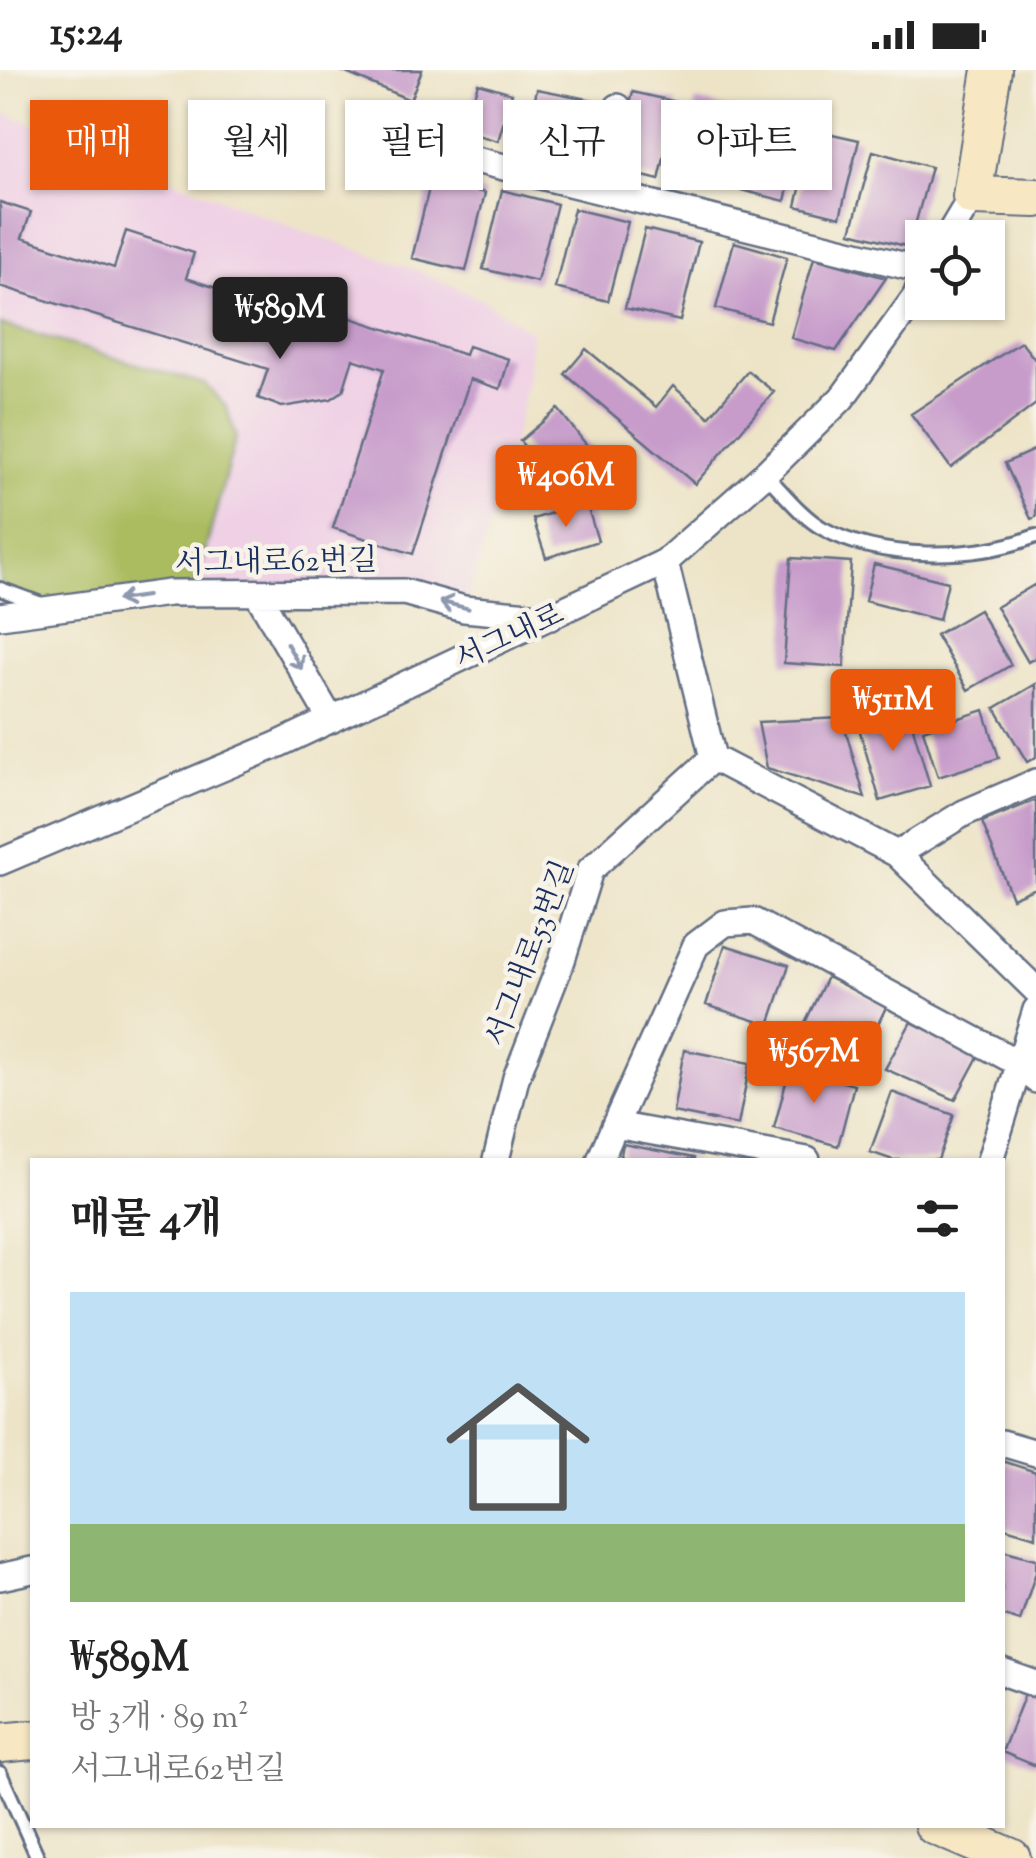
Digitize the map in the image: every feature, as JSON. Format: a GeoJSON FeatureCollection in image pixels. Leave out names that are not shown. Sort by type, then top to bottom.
{"type":"FeatureCollection","features":[{"type":"Feature","properties":{"kind":"street"},"geometry":{"type":"LineString","coordinates":[[958,220],[972,196],[992,70]]}},
{"type":"Feature","properties":{"kind":"street"},"geometry":{"type":"LineString","coordinates":[[594,190],[905,266]]}},
{"type":"Feature","properties":{"kind":"street"},"geometry":{"type":"LineString","coordinates":[[972,196],[1036,198]]}},
{"type":"Feature","properties":{"kind":"street","name":"서그내로"},"geometry":{"type":"LineString","coordinates":[[0,862],[332,720],[665,562],[765,474],[842,398],[905,311]]}},
{"type":"Feature","properties":{"kind":"street"},"geometry":{"type":"LineString","coordinates":[[665,562],[714,758],[897,854],[1036,990]]}},
{"type":"Feature","properties":{"kind":"street","name":"서그내로62번길"},"geometry":{"type":"LineString","coordinates":[[0,616],[168,593],[404,592],[464,608],[551,617]]}},
{"type":"Feature","properties":{"kind":"street"},"geometry":{"type":"LineString","coordinates":[[258,593],[332,720]]}},
{"type":"Feature","properties":{"kind":"street","name":"서그내로53번길"},"geometry":{"type":"LineString","coordinates":[[496,1158],[516,1078],[562,960],[590,870],[714,758]]}},
{"type":"Feature","properties":{"kind":"street"},"geometry":{"type":"LineString","coordinates":[[897,854],[964,813],[1036,782]]}},
{"type":"Feature","properties":{"kind":"street"},"geometry":{"type":"LineString","coordinates":[[601,1158],[696,945],[725,923],[753,920],[1028,1072]]}},
{"type":"Feature","properties":{"kind":"street"},"geometry":{"type":"LineString","coordinates":[[991,1158],[1028,1072],[1036,1010]]}},
{"type":"Feature","properties":{"kind":"street"},"geometry":{"type":"LineString","coordinates":[[615,1125],[795,1158]]}},
{"type":"Feature","properties":{"kind":"street"},"geometry":{"type":"LineString","coordinates":[[1005,1443],[1036,1453]]}},
{"type":"Feature","properties":{"kind":"street"},"geometry":{"type":"LineString","coordinates":[[0,1577],[30,1570]]}},
{"type":"Feature","properties":{"kind":"street"},"geometry":{"type":"LineString","coordinates":[[1005,1673],[1036,1684]]}},
{"type":"Feature","properties":{"kind":"street"},"geometry":{"type":"LineString","coordinates":[[0,1743],[30,1740]]}},
{"type":"Feature","properties":{"kind":"street"},"geometry":{"type":"LineString","coordinates":[[941,1828],[1011,1858]]}},
{"type":"Feature","properties":{"kind":"lane"},"geometry":{"type":"LineString","coordinates":[[765,474],[820,528],[880,550],[940,556],[1036,536]]}},
{"type":"Feature","properties":{"kind":"lane"},"geometry":{"type":"LineString","coordinates":[[0,589],[53,608]]}},
{"type":"Feature","properties":{"kind":"lane"},"geometry":{"type":"LineString","coordinates":[[0,1773],[38,1858]]}},
{"type":"Feature","properties":{"kind":"shaded area"},"geometry":{"type":"Polygon","coordinates":[[[0,111],[30,123],[30,190],[168,190],[168,178],[188,186],[188,190],[199,190],[414,269],[481,299],[531,332],[528,379],[506,473],[464,609],[404,592],[0,589],[0,111]]]}},
{"type":"Feature","properties":{"kind":"green space"},"geometry":{"type":"Polygon","coordinates":[[[0,324],[205,384],[226,407],[236,436],[194,593],[53,609],[0,589],[0,324]]]}},
{"type":"Feature","properties":{"kind":"building"},"geometry":{"type":"Polygon","coordinates":[[[339,70],[422,70],[410,100],[339,70]]]}},
{"type":"Feature","properties":{"kind":"building"},"geometry":{"type":"Polygon","coordinates":[[[478,83],[512,93],[510,100],[503,100],[498,141],[483,137],[483,100],[473,100],[478,83]]]}},
{"type":"Feature","properties":{"kind":"building"},"geometry":{"type":"Polygon","coordinates":[[[537,89],[593,100],[535,100],[537,89]]]}},
{"type":"Feature","properties":{"kind":"building"},"geometry":{"type":"Polygon","coordinates":[[[633,92],[668,100],[661,100],[659,180],[641,176],[641,100],[631,100],[633,92]]]}},
{"type":"Feature","properties":{"kind":"building"},"geometry":{"type":"Polygon","coordinates":[[[832,134],[859,140],[840,217],[796,206],[800,190],[832,190],[832,134]]]}},
{"type":"Feature","properties":{"kind":"building"},"geometry":{"type":"Polygon","coordinates":[[[873,151],[931,167],[916,220],[905,220],[905,246],[851,232],[873,151]]]}},
{"type":"Feature","properties":{"kind":"building"},"geometry":{"type":"Polygon","coordinates":[[[429,190],[485,193],[466,271],[412,258],[429,190]]]}},
{"type":"Feature","properties":{"kind":"building"},"geometry":{"type":"Polygon","coordinates":[[[502,190],[557,204],[537,282],[483,269],[502,190]]]}},
{"type":"Feature","properties":{"kind":"building"},"geometry":{"type":"Polygon","coordinates":[[[741,190],[788,190],[785,201],[741,190]]]}},
{"type":"Feature","properties":{"kind":"building"},"geometry":{"type":"Polygon","coordinates":[[[0,202],[31,212],[22,238],[114,268],[126,231],[194,253],[186,278],[304,317],[308,304],[465,355],[468,346],[509,359],[500,389],[470,379],[413,554],[333,528],[384,369],[353,359],[343,391],[331,399],[282,407],[258,398],[268,369],[0,286],[0,202]]]}},
{"type":"Feature","properties":{"kind":"building"},"geometry":{"type":"Polygon","coordinates":[[[574,209],[628,222],[608,301],[555,288],[574,209]]]}},
{"type":"Feature","properties":{"kind":"building"},"geometry":{"type":"Polygon","coordinates":[[[645,229],[699,242],[680,321],[625,308],[645,229]]]}},
{"type":"Feature","properties":{"kind":"building"},"geometry":{"type":"Polygon","coordinates":[[[734,242],[787,257],[769,322],[716,308],[734,242]]]}},
{"type":"Feature","properties":{"kind":"building"},"geometry":{"type":"Polygon","coordinates":[[[814,258],[886,278],[836,351],[791,338],[814,258]]]}},
{"type":"Feature","properties":{"kind":"building"},"geometry":{"type":"Polygon","coordinates":[[[1021,342],[1036,361],[1036,404],[951,468],[911,414],[1021,342]]]}},
{"type":"Feature","properties":{"kind":"building"},"geometry":{"type":"Polygon","coordinates":[[[586,349],[656,407],[673,386],[709,417],[748,371],[774,392],[695,484],[565,374],[586,349]]]}},
{"type":"Feature","properties":{"kind":"building"},"geometry":{"type":"Polygon","coordinates":[[[558,409],[593,453],[554,484],[520,441],[558,409]]]}},
{"type":"Feature","properties":{"kind":"building"},"geometry":{"type":"Polygon","coordinates":[[[1036,449],[1036,517],[1031,519],[1005,463],[1036,449]]]}},
{"type":"Feature","properties":{"kind":"building"},"geometry":{"type":"Polygon","coordinates":[[[586,502],[598,541],[546,558],[533,519],[586,502]]]}},
{"type":"Feature","properties":{"kind":"building"},"geometry":{"type":"Polygon","coordinates":[[[791,558],[851,562],[844,667],[784,663],[791,558]]]}},
{"type":"Feature","properties":{"kind":"building"},"geometry":{"type":"Polygon","coordinates":[[[874,564],[948,582],[939,620],[865,601],[874,564]]]}},
{"type":"Feature","properties":{"kind":"building"},"geometry":{"type":"Polygon","coordinates":[[[1036,584],[1036,657],[1028,662],[996,607],[1036,584]]]}},
{"type":"Feature","properties":{"kind":"building"},"geometry":{"type":"Polygon","coordinates":[[[979,610],[1011,665],[968,690],[936,635],[979,610]]]}},
{"type":"Feature","properties":{"kind":"building"},"geometry":{"type":"Polygon","coordinates":[[[1036,684],[1036,757],[1027,762],[995,708],[1036,684]]]}},
{"type":"Feature","properties":{"kind":"building"},"geometry":{"type":"Polygon","coordinates":[[[907,707],[930,786],[880,801],[857,721],[907,707]]]}},
{"type":"Feature","properties":{"kind":"building"},"geometry":{"type":"Polygon","coordinates":[[[984,710],[999,758],[938,777],[923,730],[984,710]]]}},
{"type":"Feature","properties":{"kind":"building"},"geometry":{"type":"Polygon","coordinates":[[[842,718],[865,798],[767,768],[758,722],[842,718]]]}},
{"type":"Feature","properties":{"kind":"building"},"geometry":{"type":"Polygon","coordinates":[[[1036,800],[1036,888],[1012,898],[982,822],[1036,800]]]}},
{"type":"Feature","properties":{"kind":"building"},"geometry":{"type":"Polygon","coordinates":[[[725,945],[789,965],[769,1025],[706,1005],[725,945]]]}},
{"type":"Feature","properties":{"kind":"building"},"geometry":{"type":"Polygon","coordinates":[[[827,977],[887,1005],[860,1062],[800,1033],[827,977]]]}},
{"type":"Feature","properties":{"kind":"building"},"geometry":{"type":"Polygon","coordinates":[[[911,1022],[979,1055],[955,1100],[885,1069],[911,1022]]]}},
{"type":"Feature","properties":{"kind":"building"},"geometry":{"type":"Polygon","coordinates":[[[684,1050],[750,1063],[738,1125],[673,1112],[684,1050]]]}},
{"type":"Feature","properties":{"kind":"building"},"geometry":{"type":"Polygon","coordinates":[[[790,1067],[854,1085],[838,1146],[774,1128],[790,1067]]]}},
{"type":"Feature","properties":{"kind":"building"},"geometry":{"type":"Polygon","coordinates":[[[892,1092],[954,1115],[939,1158],[887,1158],[870,1152],[892,1092]]]}},
{"type":"Feature","properties":{"kind":"building"},"geometry":{"type":"Polygon","coordinates":[[[623,1144],[694,1158],[620,1158],[623,1144]]]}},
{"type":"Feature","properties":{"kind":"building"},"geometry":{"type":"Polygon","coordinates":[[[1005,1462],[1036,1472],[1036,1537],[1005,1528],[1005,1462]]]}},
{"type":"Feature","properties":{"kind":"building"},"geometry":{"type":"Polygon","coordinates":[[[1005,1551],[1036,1559],[1036,1572],[1020,1621],[1005,1616],[1005,1551]]]}},
{"type":"Feature","properties":{"kind":"building"},"geometry":{"type":"Polygon","coordinates":[[[1025,1694],[1036,1699],[1036,1766],[1005,1753],[1025,1694]]]}}]}
